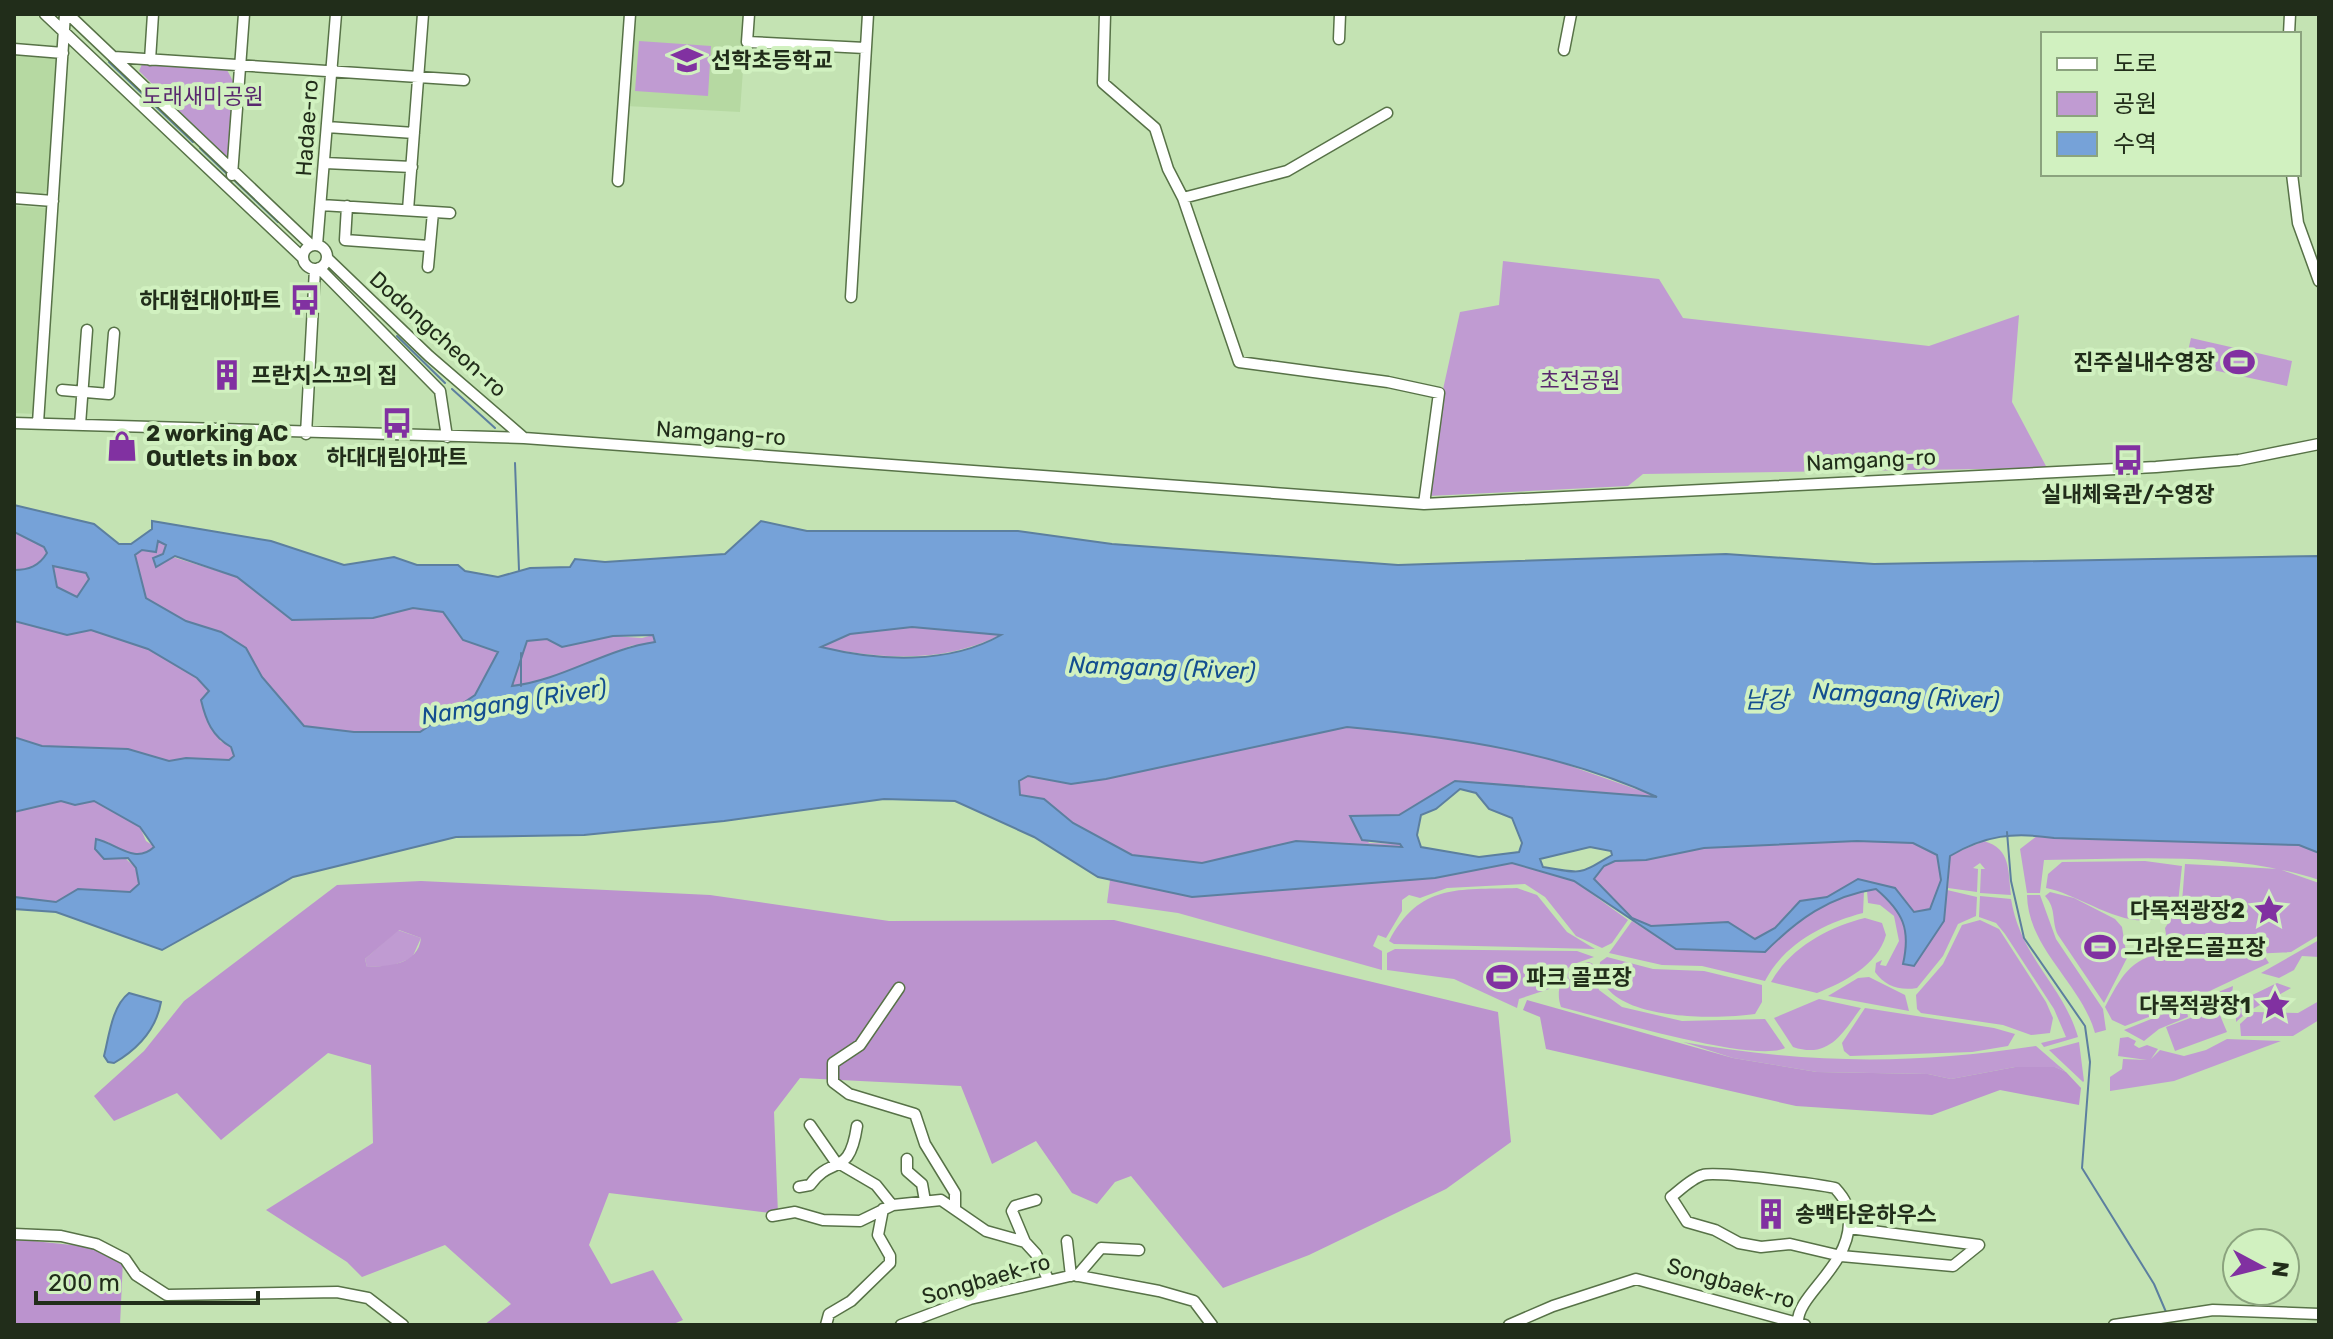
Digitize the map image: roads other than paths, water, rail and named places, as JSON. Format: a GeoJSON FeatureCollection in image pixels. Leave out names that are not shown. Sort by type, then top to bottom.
{"type":"FeatureCollection","features":[{"type":"Feature","properties":{"kind":"street"},"geometry":{"type":"LineString","coordinates":[[45,14],[303,258],[308,267],[317,268]]}},
{"type":"Feature","properties":{"kind":"street"},"geometry":{"type":"LineString","coordinates":[[38,423],[67,14]]}},
{"type":"Feature","properties":{"kind":"street"},"geometry":{"type":"LineString","coordinates":[[67,14],[234,173],[314,245],[323,249],[327,258],[317,268],[306,434]]}},
{"type":"Feature","properties":{"kind":"street"},"geometry":{"type":"LineString","coordinates":[[150,60],[153,14]]}},
{"type":"Feature","properties":{"kind":"street"},"geometry":{"type":"LineString","coordinates":[[225,185],[234,173],[244,14]]}},
{"type":"Feature","properties":{"kind":"street","name":"Hadae-ro"},"geometry":{"type":"LineString","coordinates":[[314,245],[325,163],[336,14]]}},
{"type":"Feature","properties":{"kind":"street"},"geometry":{"type":"LineString","coordinates":[[408,210],[423,14]]}},
{"type":"Feature","properties":{"kind":"street"},"geometry":{"type":"LineString","coordinates":[[618,181],[630,14]]}},
{"type":"Feature","properties":{"kind":"street"},"geometry":{"type":"LineString","coordinates":[[749,14],[747,42],[865,48]]}},
{"type":"Feature","properties":{"kind":"street"},"geometry":{"type":"LineString","coordinates":[[851,297],[868,14]]}},
{"type":"Feature","properties":{"kind":"street"},"geometry":{"type":"LineString","coordinates":[[1105,14],[1103,83],[1155,128],[1168,169],[1183,198],[1239,362],[1287,371],[1388,382],[1439,393],[1424,504]]}},
{"type":"Feature","properties":{"kind":"street"},"geometry":{"type":"LineString","coordinates":[[1339,39],[1340,14]]}},
{"type":"Feature","properties":{"kind":"street"},"geometry":{"type":"LineString","coordinates":[[1564,50],[1571,14]]}},
{"type":"Feature","properties":{"kind":"street"},"geometry":{"type":"LineString","coordinates":[[83,50],[85,38],[92,36]]}},
{"type":"Feature","properties":{"kind":"street"},"geometry":{"type":"LineString","coordinates":[[14,49],[63,53]]}},
{"type":"Feature","properties":{"kind":"street"},"geometry":{"type":"LineString","coordinates":[[114,57],[419,74],[464,80]]}},
{"type":"Feature","properties":{"kind":"street"},"geometry":{"type":"LineString","coordinates":[[1183,198],[1287,171],[1387,113]]}},
{"type":"Feature","properties":{"kind":"street"},"geometry":{"type":"LineString","coordinates":[[327,127],[414,133]]}},
{"type":"Feature","properties":{"kind":"street"},"geometry":{"type":"LineString","coordinates":[[186,147],[196,146],[196,135]]}},
{"type":"Feature","properties":{"kind":"street"},"geometry":{"type":"LineString","coordinates":[[325,163],[412,167]]}},
{"type":"Feature","properties":{"kind":"street"},"geometry":{"type":"LineString","coordinates":[[2292,176],[2298,223],[2319,281]]}},
{"type":"Feature","properties":{"kind":"street"},"geometry":{"type":"LineString","coordinates":[[14,198],[53,201]]}},
{"type":"Feature","properties":{"kind":"street"},"geometry":{"type":"LineString","coordinates":[[321,205],[450,213]]}},
{"type":"Feature","properties":{"kind":"street"},"geometry":{"type":"LineString","coordinates":[[347,206],[345,238],[348,242],[429,246]]}},
{"type":"Feature","properties":{"kind":"street"},"geometry":{"type":"LineString","coordinates":[[428,267],[433,212]]}},
{"type":"Feature","properties":{"kind":"street"},"geometry":{"type":"LineString","coordinates":[[303,258],[314,245]]}},
{"type":"Feature","properties":{"kind":"street","name":"Dodongcheon-ro"},"geometry":{"type":"LineString","coordinates":[[327,258],[448,372],[524,438]]}},
{"type":"Feature","properties":{"kind":"street","name":"Dodongcheon-ro"},"geometry":{"type":"LineString","coordinates":[[317,268],[442,395],[447,437]]}},
{"type":"Feature","properties":{"kind":"street"},"geometry":{"type":"LineString","coordinates":[[80,425],[87,330]]}},
{"type":"Feature","properties":{"kind":"street"},"geometry":{"type":"LineString","coordinates":[[62,390],[109,394],[114,333]]}},
{"type":"Feature","properties":{"kind":"street"},"geometry":{"type":"LineString","coordinates":[[434,385],[447,388],[451,381],[448,372]]}},
{"type":"Feature","properties":{"kind":"street","name":"Namgang-ro"},"geometry":{"type":"LineString","coordinates":[[14,423],[306,434],[524,438],[1424,504],[2156,467],[2239,460],[2319,444]]}},
{"type":"Feature","properties":{"kind":"street"},"geometry":{"type":"LineString","coordinates":[[899,988],[860,1045],[833,1063],[833,1082],[849,1094],[915,1114],[925,1144],[955,1193],[955,1208]]}},
{"type":"Feature","properties":{"kind":"street"},"geometry":{"type":"LineString","coordinates":[[810,1125],[833,1159],[876,1185],[887,1207],[878,1235],[890,1254],[890,1263],[851,1301],[829,1314],[826,1325]]}},
{"type":"Feature","properties":{"kind":"street"},"geometry":{"type":"LineString","coordinates":[[799,1187],[805,1187],[817,1175],[843,1164],[851,1152],[857,1126]]}},
{"type":"Feature","properties":{"kind":"street"},"geometry":{"type":"LineString","coordinates":[[907,1159],[907,1171],[922,1184],[925,1201]]}},
{"type":"Feature","properties":{"kind":"street"},"geometry":{"type":"LineString","coordinates":[[1802,1324],[1800,1310],[1841,1256],[1847,1244],[1849,1228],[1844,1198],[1835,1188],[1811,1182],[1709,1174],[1700,1176],[1671,1197],[1687,1222],[1715,1230],[1733,1242],[1761,1247],[1790,1244],[1841,1256],[1953,1266],[1979,1248],[1979,1245],[1918,1234],[1849,1228]]}},
{"type":"Feature","properties":{"kind":"street"},"geometry":{"type":"LineString","coordinates":[[772,1216],[795,1212],[823,1220],[860,1221],[887,1207],[941,1200],[986,1231],[1025,1242]]}},
{"type":"Feature","properties":{"kind":"street"},"geometry":{"type":"LineString","coordinates":[[1036,1200],[1015,1206],[1012,1211],[1025,1242],[1036,1254],[1048,1279]]}},
{"type":"Feature","properties":{"kind":"street"},"geometry":{"type":"LineString","coordinates":[[14,1234],[61,1236],[96,1244],[125,1259],[144,1281],[167,1295],[337,1292],[368,1298],[403,1325]]}},
{"type":"Feature","properties":{"kind":"street"},"geometry":{"type":"LineString","coordinates":[[1067,1241],[1074,1276]]}},
{"type":"Feature","properties":{"kind":"street"},"geometry":{"type":"LineString","coordinates":[[1074,1276],[1101,1248],[1139,1250]]}},
{"type":"Feature","properties":{"kind":"street","name":"Songbaek-ro"},"geometry":{"type":"LineString","coordinates":[[901,1325],[970,1299],[1048,1279],[1074,1276],[1159,1291],[1194,1301],[1212,1325]]}},
{"type":"Feature","properties":{"kind":"street","name":"Songbaek-ro"},"geometry":{"type":"LineString","coordinates":[[1509,1325],[1553,1306],[1636,1279],[1802,1324]]}},
{"type":"Feature","properties":{"kind":"street"},"geometry":{"type":"LineString","coordinates":[[2114,1325],[2190,1313],[2250,1310],[2319,1314]]}},
{"type":"Feature","properties":{"kind":"water","name":"남강"},"geometry":{"type":"Polygon","coordinates":[[[14,505],[94,524],[119,544],[131,544],[152,529],[152,521],[271,541],[344,565],[394,557],[417,565],[458,565],[465,571],[498,577],[530,568],[570,567],[575,559],[605,562],[725,554],[761,521],[807,531],[1018,531],[1112,544],[1398,565],[1726,554],[1874,564],[2319,556],[2319,853],[2299,845],[2026,835],[1988,839],[1950,856],[1944,921],[1914,966],[1903,964],[1906,941],[1903,922],[1876,889],[1843,897],[1815,911],[1765,952],[1676,949],[1574,881],[1512,863],[1435,878],[1192,897],[1098,877],[1034,837],[955,801],[884,799],[724,821],[584,835],[456,837],[293,877],[162,950],[56,912],[14,909],[14,897],[56,902],[78,889],[130,892],[139,884],[136,868],[128,858],[104,859],[95,849],[96,839],[140,854],[154,847],[140,827],[94,801],[75,805],[61,801],[14,812],[14,737],[42,746],[128,749],[169,761],[186,758],[229,760],[234,756],[231,747],[214,733],[208,721],[201,700],[209,691],[197,678],[148,649],[91,630],[67,635],[14,621],[14,570],[33,566],[47,553],[44,547],[14,532],[14,505]],[[158,541],[156,552],[142,550],[135,555],[146,598],[186,621],[221,632],[246,648],[262,677],[304,726],[354,732],[420,732],[475,695],[498,652],[463,640],[443,612],[413,608],[373,618],[292,620],[237,577],[175,556],[156,567],[153,558],[163,554],[166,545],[158,541]],[[53,566],[57,587],[77,597],[89,579],[86,573],[53,566]],[[912,627],[850,634],[821,647],[866,655],[912,658],[959,652],[1001,635],[912,627]],[[653,635],[613,636],[562,647],[547,639],[527,641],[512,686],[549,678],[619,651],[655,642],[653,635]],[[1347,727],[1071,784],[1028,776],[1019,781],[1020,795],[1044,799],[1073,823],[1132,855],[1202,863],[1296,841],[1402,847],[1400,844],[1362,840],[1350,816],[1399,815],[1455,781],[1657,797],[1582,768],[1505,749],[1347,727]],[[1460,789],[1436,809],[1421,815],[1417,835],[1421,847],[1479,857],[1519,852],[1522,843],[1512,818],[1489,809],[1476,793],[1460,789]],[[1857,841],[1704,848],[1646,860],[1615,861],[1604,866],[1594,879],[1632,918],[1651,926],[1728,922],[1755,939],[1775,928],[1800,901],[1827,897],[1858,879],[1895,888],[1914,912],[1930,909],[1941,880],[1937,855],[1913,843],[1857,841]],[[1590,847],[1540,859],[1543,867],[1580,871],[1612,855],[1611,851],[1590,847]]]}},
{"type":"Feature","properties":{"kind":"water"},"geometry":{"type":"Polygon","coordinates":[[[129,993],[161,1002],[159,1012],[150,1030],[131,1052],[114,1063],[108,1062],[104,1056],[112,1022],[129,993]]]}},
{"type":"Feature","properties":{"kind":"waterway"},"geometry":{"type":"LineString","coordinates":[[109,62],[193,142]]}},
{"type":"Feature","properties":{"kind":"waterway"},"geometry":{"type":"LineString","coordinates":[[200,148],[226,173]]}},
{"type":"Feature","properties":{"kind":"waterway"},"geometry":{"type":"LineString","coordinates":[[235,181],[278,222]]}},
{"type":"Feature","properties":{"kind":"waterway"},"geometry":{"type":"LineString","coordinates":[[397,336],[445,383]]}},
{"type":"Feature","properties":{"kind":"waterway"},"geometry":{"type":"LineString","coordinates":[[452,389],[495,428]]}},
{"type":"Feature","properties":{"kind":"waterway"},"geometry":{"type":"LineString","coordinates":[[515,463],[519,570]]}},
{"type":"Feature","properties":{"kind":"waterway","name":"Namgang (River)"},"geometry":{"type":"LineString","coordinates":[[521,653],[521,686]]}},
{"type":"Feature","properties":{"kind":"waterway"},"geometry":{"type":"LineString","coordinates":[[2007,832],[2011,881],[2024,938],[2085,1026],[2090,1062],[2082,1168],[2154,1284],[2166,1312]]}},
{"type":"Feature","properties":{"kind":"place","name":"선학초등학교"},"geometry":{"type":"Point","coordinates":[687,60]}},
{"type":"Feature","properties":{"kind":"place","name":"하대현대아파트"},"geometry":{"type":"Point","coordinates":[305,300]}},
{"type":"Feature","properties":{"kind":"place","name":"진주실내수영장"},"geometry":{"type":"Point","coordinates":[2239,362]}},
{"type":"Feature","properties":{"kind":"place","name":"프란치스꼬의 집"},"geometry":{"type":"Point","coordinates":[227,375]}},
{"type":"Feature","properties":{"kind":"place","name":"하대대림아파트"},"geometry":{"type":"Point","coordinates":[397,423]}},
{"type":"Feature","properties":{"kind":"place","name":"2 working AC Outlets in box"},"geometry":{"type":"Point","coordinates":[122,446]}},
{"type":"Feature","properties":{"kind":"place","name":"실내체육관/수영장"},"geometry":{"type":"Point","coordinates":[2128,460]}},
{"type":"Feature","properties":{"kind":"place","name":"다목적광장2"},"geometry":{"type":"Point","coordinates":[2269,910]}},
{"type":"Feature","properties":{"kind":"place","name":"그라운드골프장"},"geometry":{"type":"Point","coordinates":[2100,947]}},
{"type":"Feature","properties":{"kind":"place","name":"파크 골프장"},"geometry":{"type":"Point","coordinates":[1502,977]}},
{"type":"Feature","properties":{"kind":"place","name":"다목적광장1"},"geometry":{"type":"Point","coordinates":[2275,1005]}},
{"type":"Feature","properties":{"kind":"place","name":"송백타운하우스"},"geometry":{"type":"Point","coordinates":[1771,1214]}},
{"type":"Feature","properties":{"kind":"park label","name":"도래새미공원"},"geometry":{"type":"Point","coordinates":[203,96]}},
{"type":"Feature","properties":{"kind":"park label","name":"초전공원"},"geometry":{"type":"Point","coordinates":[1580,380]}}]}
